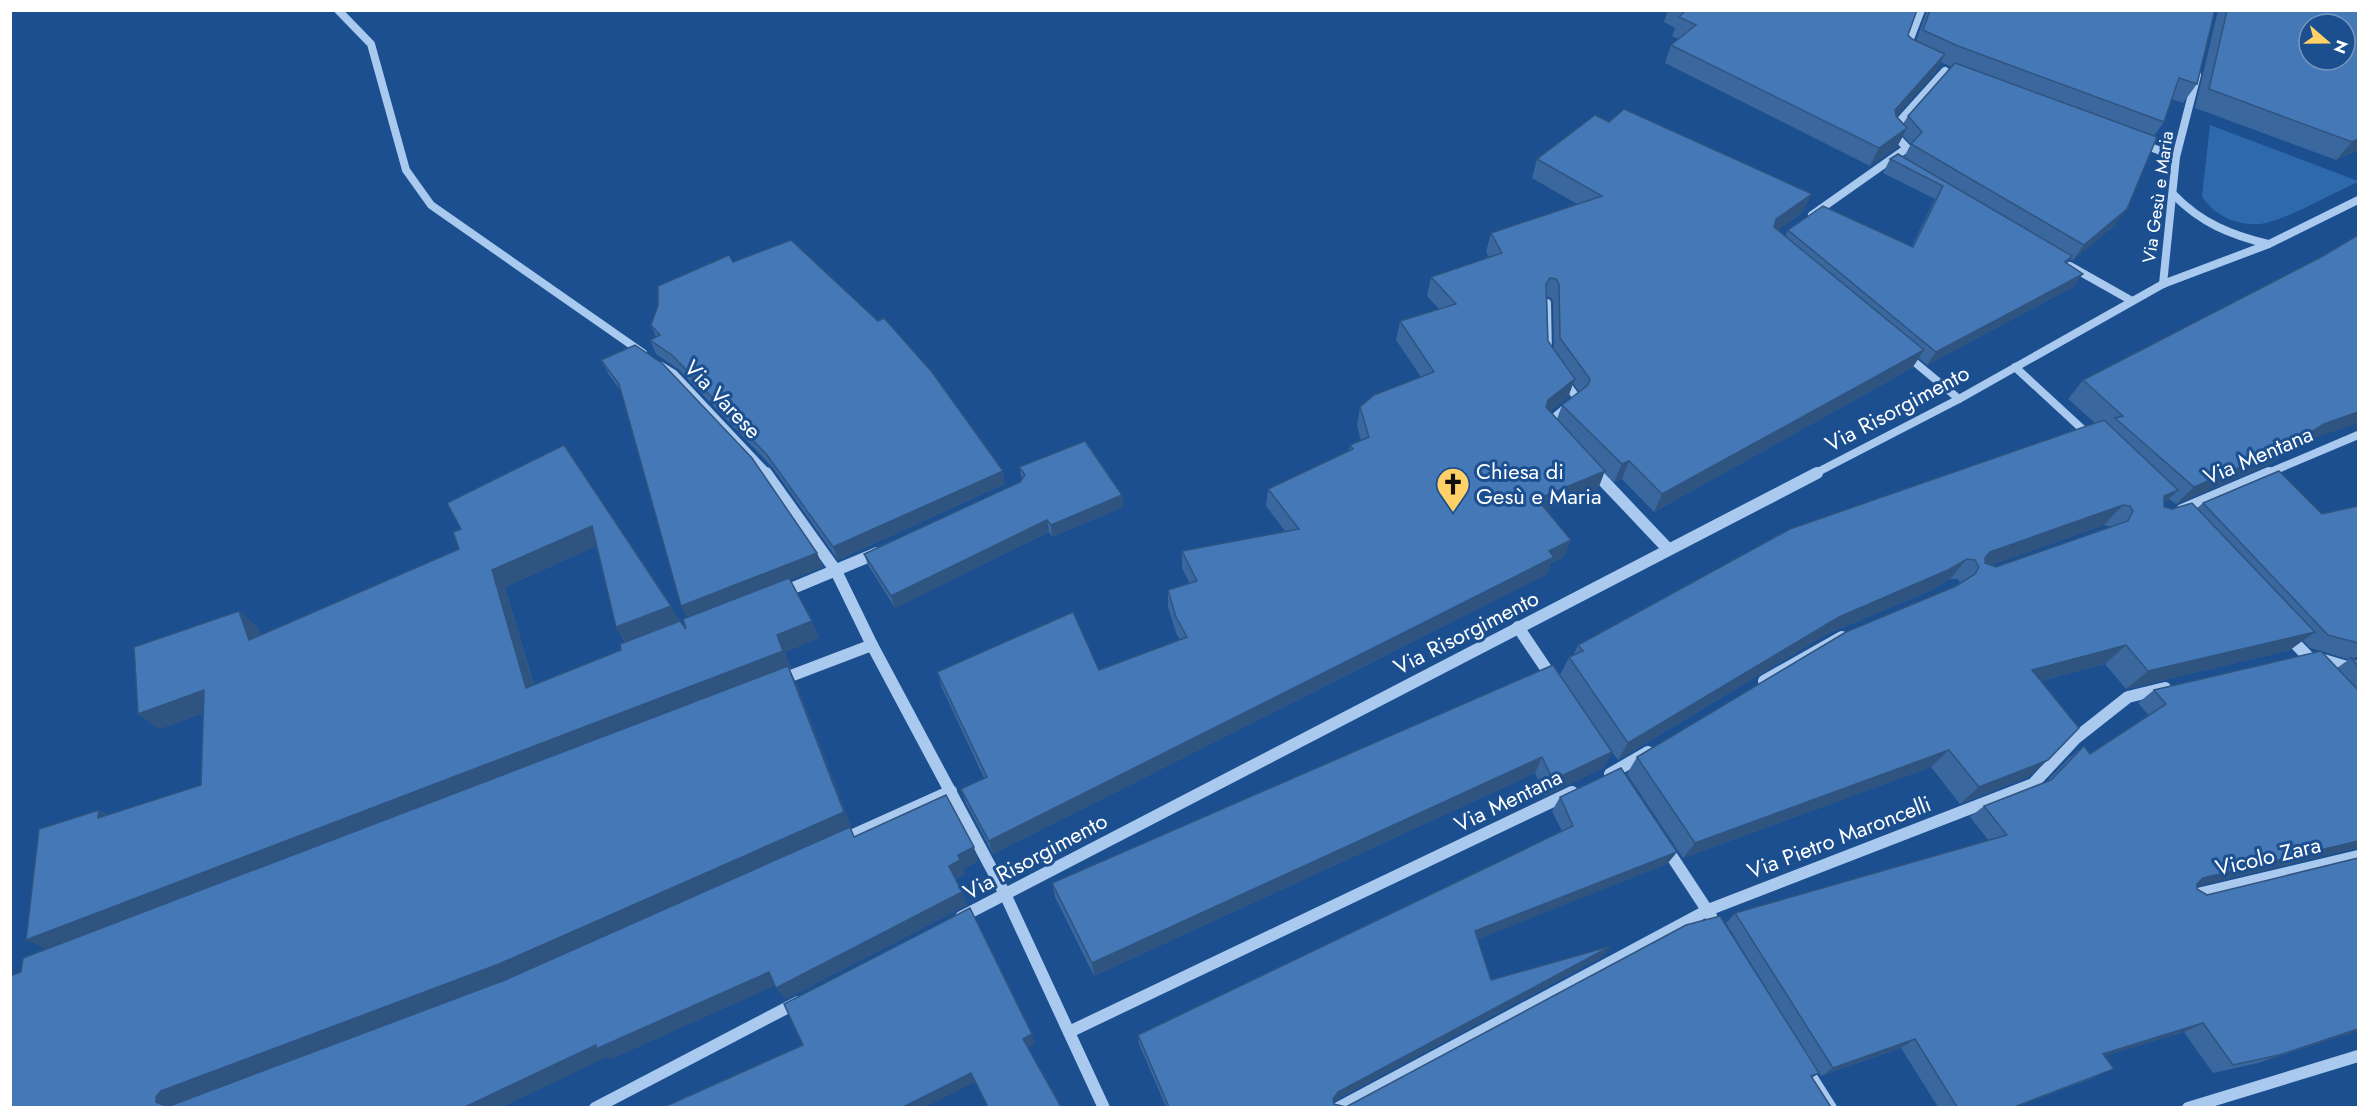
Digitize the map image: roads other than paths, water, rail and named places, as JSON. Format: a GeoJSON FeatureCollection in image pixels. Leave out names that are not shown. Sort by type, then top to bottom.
{"type":"FeatureCollection","features":[{"type":"Feature","properties":{"kind":"street","name":"Via Varese"},"geometry":{"type":"LineString","coordinates":[[338,10],[370,44],[406,170],[431,205],[674,374],[774,481],[836,571],[872,645],[1005,894],[1104,1107]]}},
{"type":"Feature","properties":{"kind":"street"},"geometry":{"type":"LineString","coordinates":[[1915,57],[1905,52],[1921,10]]}},
{"type":"Feature","properties":{"kind":"street"},"geometry":{"type":"LineString","coordinates":[[1935,66],[1956,75]]}},
{"type":"Feature","properties":{"kind":"street","name":"Via Gesù e Maria"},"geometry":{"type":"LineString","coordinates":[[2163,284],[2174,195],[2176,157],[2199,67]]}},
{"type":"Feature","properties":{"kind":"street"},"geometry":{"type":"LineString","coordinates":[[1799,224],[1907,148],[1891,131],[1945,71]]}},
{"type":"Feature","properties":{"kind":"street"},"geometry":{"type":"LineString","coordinates":[[2132,140],[2176,157]]}},
{"type":"Feature","properties":{"kind":"street"},"geometry":{"type":"LineString","coordinates":[[1892,160],[1902,166]]}},
{"type":"Feature","properties":{"kind":"street"},"geometry":{"type":"LineString","coordinates":[[2174,195],[2186,209],[2210,225],[2239,238],[2269,244]]}},
{"type":"Feature","properties":{"kind":"street","name":"Via Risorgimento"},"geometry":{"type":"LineString","coordinates":[[952,921],[1959,399],[2163,284],[2269,244],[2358,200]]}},
{"type":"Feature","properties":{"kind":"street"},"geometry":{"type":"LineString","coordinates":[[2062,261],[2132,301]]}},
{"type":"Feature","properties":{"kind":"street"},"geometry":{"type":"LineString","coordinates":[[1547,303],[1548,359],[1577,398],[1546,423],[1554,431]]}},
{"type":"Feature","properties":{"kind":"street"},"geometry":{"type":"LineString","coordinates":[[1896,347],[1959,399]]}},
{"type":"Feature","properties":{"kind":"street"},"geometry":{"type":"LineString","coordinates":[[2015,367],[2098,444]]}},
{"type":"Feature","properties":{"kind":"street","name":"Via Mentana"},"geometry":{"type":"LineString","coordinates":[[2177,518],[2358,435]]}},
{"type":"Feature","properties":{"kind":"street"},"geometry":{"type":"LineString","coordinates":[[1587,465],[1668,549]]}},
{"type":"Feature","properties":{"kind":"street"},"geometry":{"type":"LineString","coordinates":[[770,597],[890,547]]}},
{"type":"Feature","properties":{"kind":"street"},"geometry":{"type":"LineString","coordinates":[[1518,627],[1563,694]]}},
{"type":"Feature","properties":{"kind":"street"},"geometry":{"type":"LineString","coordinates":[[2282,630],[2300,656],[2321,671]]}},
{"type":"Feature","properties":{"kind":"street"},"geometry":{"type":"LineString","coordinates":[[1757,686],[1828,643],[1850,633]]}},
{"type":"Feature","properties":{"kind":"street"},"geometry":{"type":"LineString","coordinates":[[773,683],[872,645]]}},
{"type":"Feature","properties":{"kind":"street"},"geometry":{"type":"LineString","coordinates":[[2300,656],[2348,668],[2358,665]]}},
{"type":"Feature","properties":{"kind":"street","name":"Via Pietro Maroncelli"},"geometry":{"type":"LineString","coordinates":[[1338,1107],[1708,910],[2033,784],[2076,738],[2128,697],[2183,684]]}},
{"type":"Feature","properties":{"kind":"street","name":"Via Mentana"},"geometry":{"type":"LineString","coordinates":[[1069,1032],[1616,772],[1656,747]]}},
{"type":"Feature","properties":{"kind":"street"},"geometry":{"type":"LineString","coordinates":[[832,844],[951,792]]}},
{"type":"Feature","properties":{"kind":"street"},"geometry":{"type":"LineString","coordinates":[[1655,831],[1720,930]]}},
{"type":"Feature","properties":{"kind":"street","name":"Vicolo Zara"},"geometry":{"type":"LineString","coordinates":[[2187,897],[2358,856]]}},
{"type":"Feature","properties":{"kind":"street"},"geometry":{"type":"LineString","coordinates":[[595,1107],[805,998]]}},
{"type":"Feature","properties":{"kind":"street"},"geometry":{"type":"LineString","coordinates":[[2188,1107],[2358,1056]]}},
{"type":"Feature","properties":{"kind":"street"},"geometry":{"type":"LineString","coordinates":[[1800,1058],[1831,1107]]}},
{"type":"Feature","properties":{"kind":"place","name":"Chiesa di Gesù e Maria"},"geometry":{"type":"Point","coordinates":[1453,513]}}]}
